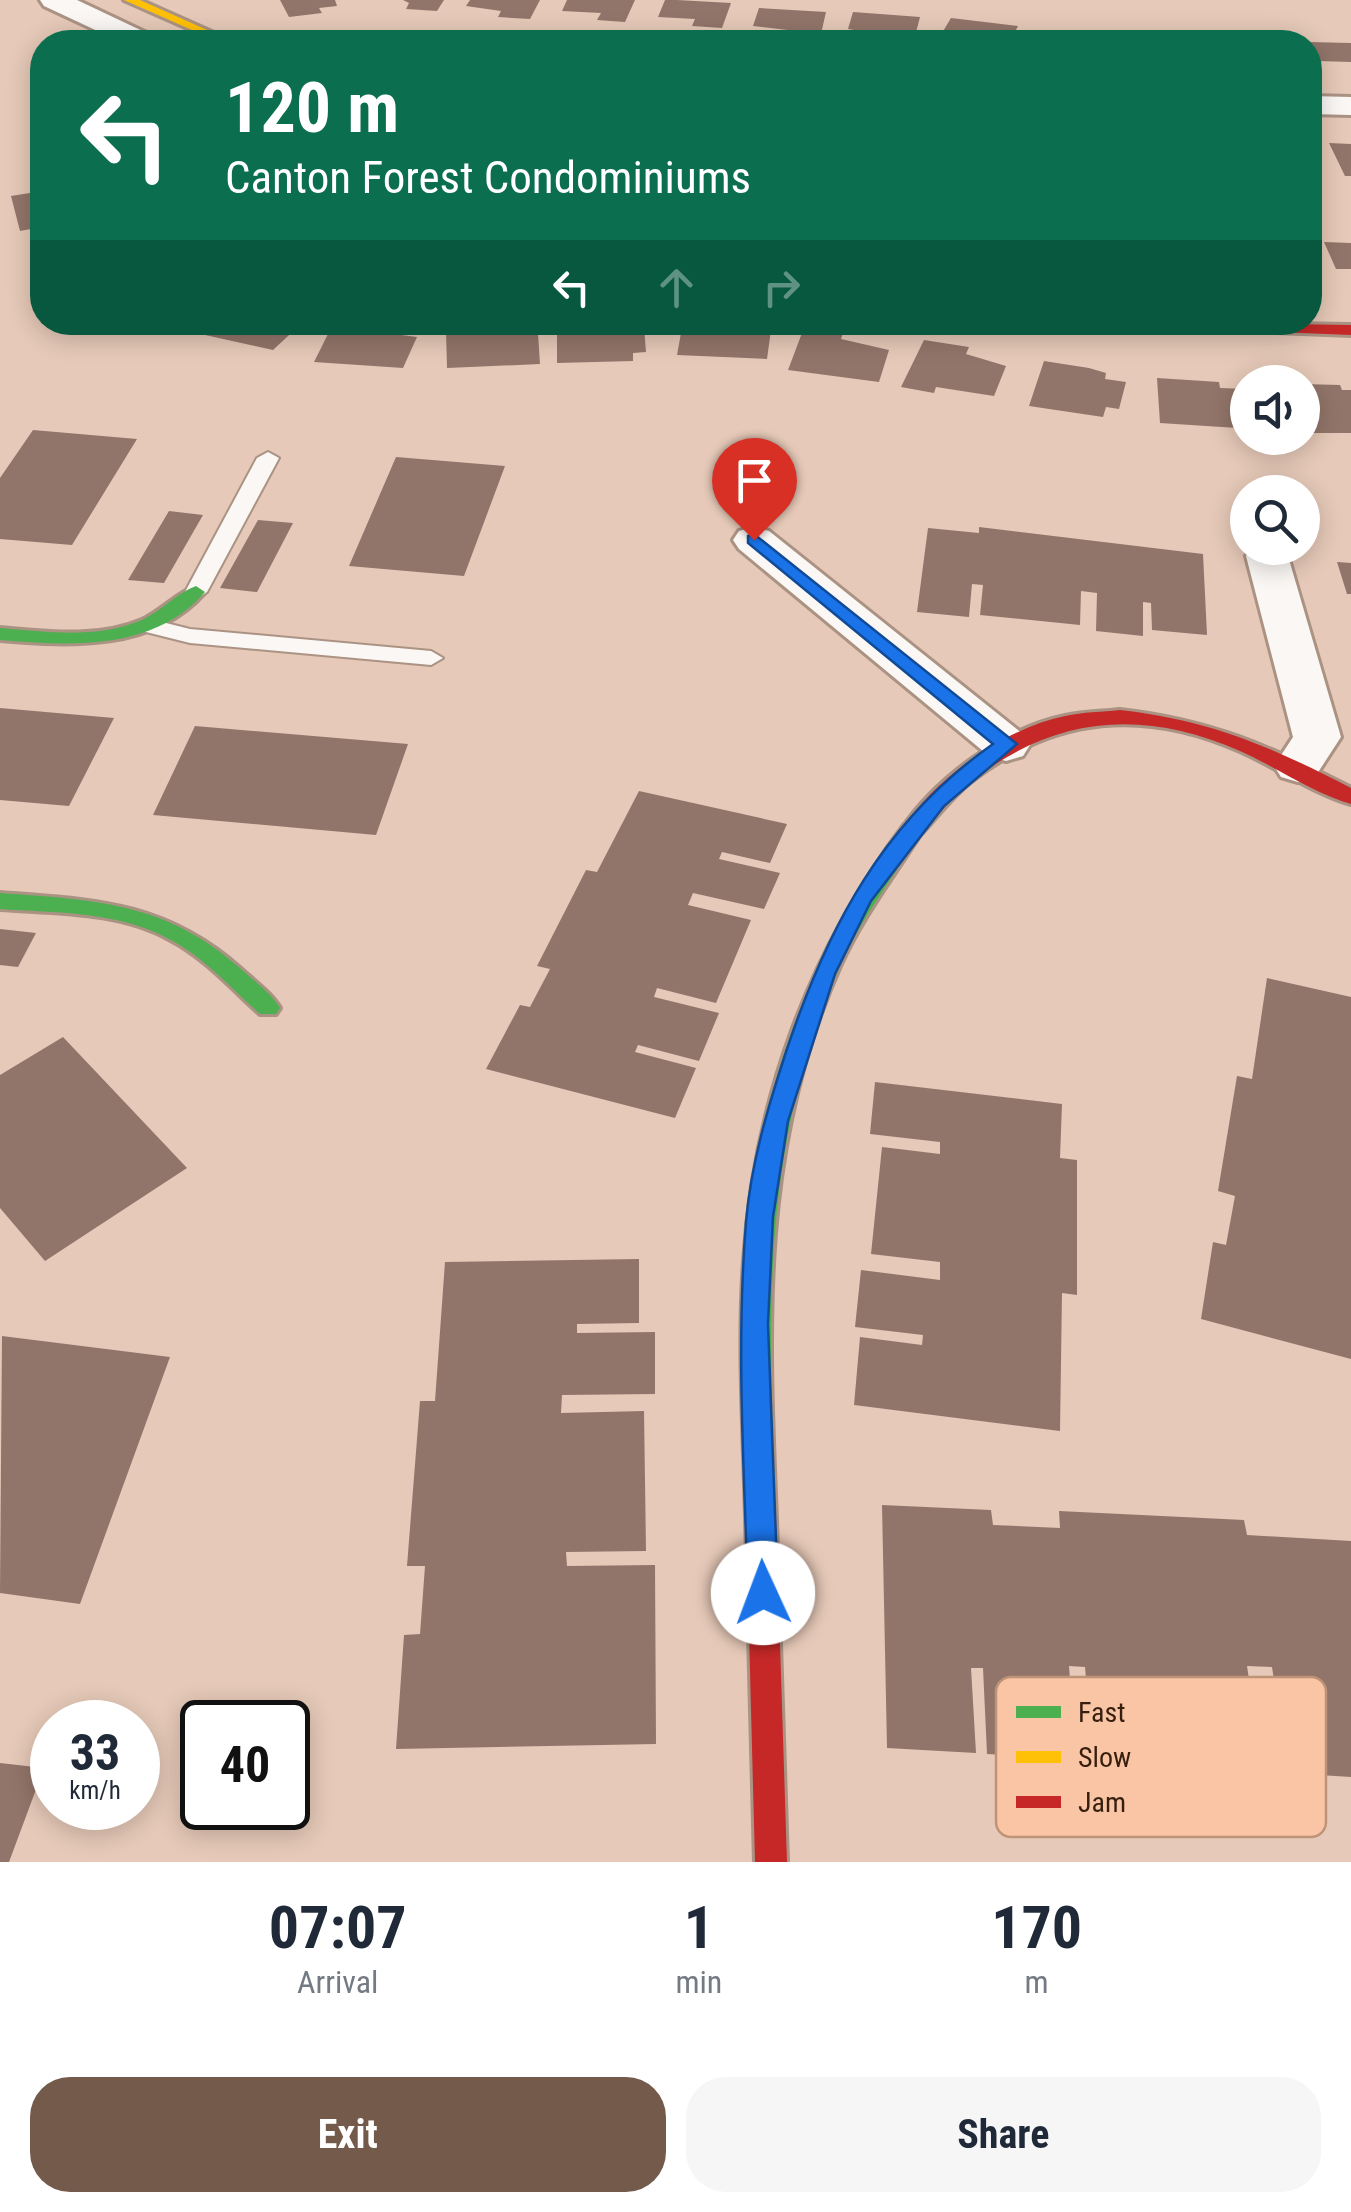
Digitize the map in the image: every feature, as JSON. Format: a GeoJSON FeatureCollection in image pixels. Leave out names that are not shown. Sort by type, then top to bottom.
{"type":"FeatureCollection","features":[{"type":"Feature","properties":{"kind":"street"},"geometry":{"type":"LineString","coordinates":[[54,0],[118,30]]}},
{"type":"Feature","properties":{"kind":"street"},"geometry":{"type":"LineString","coordinates":[[130,0],[200,30]]}},
{"type":"Feature","properties":{"kind":"street"},"geometry":{"type":"LineString","coordinates":[[1322,105],[1351,106]]}},
{"type":"Feature","properties":{"kind":"street"},"geometry":{"type":"LineString","coordinates":[[1322,329],[1351,330]]}},
{"type":"Feature","properties":{"kind":"street"},"geometry":{"type":"LineString","coordinates":[[754,540],[1006,744]]}},
{"type":"Feature","properties":{"kind":"street"},"geometry":{"type":"LineString","coordinates":[[1270,565],[1317,736],[1298,766]]}},
{"type":"Feature","properties":{"kind":"street"},"geometry":{"type":"LineString","coordinates":[[0,634],[96,640],[154,627],[179,612],[196,592]]}},
{"type":"Feature","properties":{"kind":"street"},"geometry":{"type":"LineString","coordinates":[[772,1862],[754,1324],[760,1217],[776,1121],[824,974],[862,897],[936,801],[965,774],[1006,744],[1062,722],[1137,717],[1202,729],[1298,766],[1351,796]]}},
{"type":"Feature","properties":{"kind":"street"},"geometry":{"type":"LineString","coordinates":[[0,900],[112,914],[163,926],[213,958],[268,1008]]}},
{"type":"Feature","properties":{"kind":"lane"},"geometry":{"type":"LineString","coordinates":[[196,592],[268,458]]}},
{"type":"Feature","properties":{"kind":"lane"},"geometry":{"type":"LineString","coordinates":[[154,627],[190,636],[431,658]]}},
{"type":"Feature","properties":{"kind":"building"},"geometry":{"type":"Polygon","coordinates":[[[280,0],[335,0],[337,6],[319,8],[322,13],[289,17],[280,0]]]}},
{"type":"Feature","properties":{"kind":"building"},"geometry":{"type":"Polygon","coordinates":[[[403,0],[444,0],[437,11],[406,9],[409,3],[403,0]]]}},
{"type":"Feature","properties":{"kind":"building"},"geometry":{"type":"Polygon","coordinates":[[[470,0],[540,0],[530,19],[498,17],[501,11],[466,6],[470,0]]]}},
{"type":"Feature","properties":{"kind":"building"},"geometry":{"type":"Polygon","coordinates":[[[567,0],[635,0],[625,22],[597,20],[601,13],[562,11],[567,0]]]}},
{"type":"Feature","properties":{"kind":"building"},"geometry":{"type":"Polygon","coordinates":[[[665,0],[731,3],[722,28],[692,26],[695,19],[658,17],[665,0]]]}},
{"type":"Feature","properties":{"kind":"building"},"geometry":{"type":"Polygon","coordinates":[[[759,8],[826,12],[822,30],[753,26],[759,8]]]}},
{"type":"Feature","properties":{"kind":"building"},"geometry":{"type":"Polygon","coordinates":[[[853,12],[920,17],[917,30],[848,29],[853,12]]]}},
{"type":"Feature","properties":{"kind":"building"},"geometry":{"type":"Polygon","coordinates":[[[951,18],[1018,26],[1016,30],[944,30],[951,18]]]}},
{"type":"Feature","properties":{"kind":"building"},"geometry":{"type":"Polygon","coordinates":[[[1322,42],[1351,43],[1351,62],[1322,61],[1322,42]]]}},
{"type":"Feature","properties":{"kind":"building"},"geometry":{"type":"Polygon","coordinates":[[[1329,143],[1351,144],[1351,176],[1345,176],[1329,143]]]}},
{"type":"Feature","properties":{"kind":"building"},"geometry":{"type":"Polygon","coordinates":[[[30,193],[30,229],[20,231],[11,196],[30,193]]]}},
{"type":"Feature","properties":{"kind":"building"},"geometry":{"type":"Polygon","coordinates":[[[1324,242],[1351,243],[1351,269],[1336,269],[1324,242]]]}},
{"type":"Feature","properties":{"kind":"building"},"geometry":{"type":"Polygon","coordinates":[[[205,335],[289,335],[273,350],[205,335]]]}},
{"type":"Feature","properties":{"kind":"building"},"geometry":{"type":"Polygon","coordinates":[[[328,335],[417,337],[403,368],[314,362],[328,335]]]}},
{"type":"Feature","properties":{"kind":"building"},"geometry":{"type":"Polygon","coordinates":[[[446,335],[538,335],[540,364],[447,368],[446,335]]]}},
{"type":"Feature","properties":{"kind":"building"},"geometry":{"type":"Polygon","coordinates":[[[557,335],[645,335],[646,352],[633,353],[633,361],[557,363],[557,335]]]}},
{"type":"Feature","properties":{"kind":"building"},"geometry":{"type":"Polygon","coordinates":[[[681,335],[770,335],[767,359],[677,355],[681,335]]]}},
{"type":"Feature","properties":{"kind":"building"},"geometry":{"type":"Polygon","coordinates":[[[801,335],[842,335],[841,339],[889,350],[879,382],[788,370],[801,335]]]}},
{"type":"Feature","properties":{"kind":"building"},"geometry":{"type":"Polygon","coordinates":[[[924,340],[969,347],[966,354],[1006,366],[994,396],[936,387],[934,393],[901,387],[924,340]]]}},
{"type":"Feature","properties":{"kind":"building"},"geometry":{"type":"Polygon","coordinates":[[[1044,361],[1089,368],[1106,373],[1105,379],[1126,382],[1119,409],[1106,407],[1103,417],[1029,406],[1044,361]]]}},
{"type":"Feature","properties":{"kind":"building"},"geometry":{"type":"Polygon","coordinates":[[[1157,378],[1219,382],[1220,388],[1230,388],[1230,428],[1160,423],[1157,378]]]}},
{"type":"Feature","properties":{"kind":"building"},"geometry":{"type":"Polygon","coordinates":[[[1320,384],[1351,390],[1351,433],[1320,433],[1320,384]]]}},
{"type":"Feature","properties":{"kind":"building"},"geometry":{"type":"Polygon","coordinates":[[[33,430],[137,439],[72,545],[0,539],[0,478],[33,430]]]}},
{"type":"Feature","properties":{"kind":"building"},"geometry":{"type":"Polygon","coordinates":[[[396,457],[505,466],[464,576],[349,566],[396,457]]]}},
{"type":"Feature","properties":{"kind":"building"},"geometry":{"type":"Polygon","coordinates":[[[169,511],[203,515],[164,583],[128,580],[169,511]]]}},
{"type":"Feature","properties":{"kind":"building"},"geometry":{"type":"Polygon","coordinates":[[[258,520],[293,523],[257,592],[220,588],[258,520]]]}},
{"type":"Feature","properties":{"kind":"building"},"geometry":{"type":"Polygon","coordinates":[[[979,527],[1203,554],[1207,635],[1152,630],[1151,603],[1143,602],[1143,636],[1096,631],[1097,593],[1081,591],[1080,625],[980,615],[983,585],[972,584],[969,617],[917,612],[928,528],[979,533],[979,527]]]}},
{"type":"Feature","properties":{"kind":"building"},"geometry":{"type":"Polygon","coordinates":[[[1337,562],[1351,563],[1351,594],[1347,594],[1337,562]]]}},
{"type":"Feature","properties":{"kind":"building"},"geometry":{"type":"Polygon","coordinates":[[[0,708],[114,718],[69,806],[0,800],[0,708]]]}},
{"type":"Feature","properties":{"kind":"building"},"geometry":{"type":"Polygon","coordinates":[[[195,726],[408,744],[376,835],[153,815],[195,726]]]}},
{"type":"Feature","properties":{"kind":"building"},"geometry":{"type":"Polygon","coordinates":[[[639,791],[787,824],[770,863],[722,852],[719,859],[780,873],[764,909],[693,893],[688,905],[751,920],[716,1003],[657,988],[654,997],[719,1013],[699,1061],[638,1045],[635,1052],[696,1068],[675,1118],[486,1069],[520,1005],[530,1007],[550,969],[537,966],[586,870],[597,872],[639,791]]]}},
{"type":"Feature","properties":{"kind":"building"},"geometry":{"type":"Polygon","coordinates":[[[0,929],[36,933],[18,967],[0,965],[0,929]]]}},
{"type":"Feature","properties":{"kind":"building"},"geometry":{"type":"Polygon","coordinates":[[[1267,978],[1351,997],[1351,1359],[1201,1319],[1213,1242],[1226,1245],[1235,1196],[1218,1191],[1237,1076],[1252,1079],[1267,978]]]}},
{"type":"Feature","properties":{"kind":"building"},"geometry":{"type":"Polygon","coordinates":[[[63,1037],[187,1168],[45,1261],[0,1208],[0,1075],[63,1037]]]}},
{"type":"Feature","properties":{"kind":"building"},"geometry":{"type":"Polygon","coordinates":[[[875,1082],[1062,1104],[1060,1158],[1077,1160],[1077,1295],[1062,1293],[1060,1431],[854,1405],[860,1337],[922,1345],[923,1335],[855,1327],[861,1270],[940,1280],[940,1262],[871,1254],[882,1147],[940,1154],[940,1142],[870,1134],[875,1082]]]}},
{"type":"Feature","properties":{"kind":"building"},"geometry":{"type":"Polygon","coordinates":[[[639,1259],[639,1323],[577,1324],[577,1333],[655,1332],[655,1394],[562,1395],[561,1413],[644,1411],[646,1551],[566,1552],[567,1566],[655,1565],[656,1744],[396,1749],[404,1635],[420,1634],[425,1566],[407,1566],[420,1401],[435,1401],[445,1262],[639,1259]]]}},
{"type":"Feature","properties":{"kind":"building"},"geometry":{"type":"Polygon","coordinates":[[[2,1336],[170,1357],[80,1604],[0,1593],[2,1336]]]}},
{"type":"Feature","properties":{"kind":"building"},"geometry":{"type":"Polygon","coordinates":[[[882,1505],[991,1510],[993,1525],[1060,1528],[1059,1511],[1244,1520],[1247,1535],[1351,1541],[1351,1777],[1326,1775],[1326,1677],[1274,1677],[1272,1667],[1247,1666],[1249,1677],[1086,1677],[1085,1667],[1069,1666],[1070,1677],[996,1677],[996,1755],[987,1754],[983,1668],[971,1668],[976,1753],[887,1748],[882,1505]]]}},
{"type":"Feature","properties":{"kind":"building"},"geometry":{"type":"Polygon","coordinates":[[[0,1763],[30,1766],[30,1806],[9,1862],[0,1862],[0,1763]]]}},
{"type":"Feature","properties":{"kind":"traffic: fast"},"geometry":{"type":"LineString","coordinates":[[0,634],[80,639],[128,632],[151,623],[196,592]]}},
{"type":"Feature","properties":{"kind":"traffic: fast"},"geometry":{"type":"LineString","coordinates":[[761,1519],[756,1297],[760,1223],[777,1119],[808,1015],[829,965],[853,917],[912,830]]}},
{"type":"Feature","properties":{"kind":"traffic: fast"},"geometry":{"type":"LineString","coordinates":[[0,901],[113,911],[157,924],[201,949],[268,1008]]}},
{"type":"Feature","properties":{"kind":"traffic: slow"},"geometry":{"type":"LineString","coordinates":[[130,0],[200,30]]}},
{"type":"Feature","properties":{"kind":"traffic: jam"},"geometry":{"type":"LineString","coordinates":[[1322,329],[1351,330]]}},
{"type":"Feature","properties":{"kind":"traffic: jam"},"geometry":{"type":"LineString","coordinates":[[912,830],[963,777],[1014,742],[1066,722],[1120,716],[1175,723],[1231,740],[1351,797]]}},
{"type":"Feature","properties":{"kind":"traffic: jam"},"geometry":{"type":"LineString","coordinates":[[761,1519],[771,1862]]}},
{"type":"Feature","properties":{"kind":"route"},"geometry":{"type":"LineString","coordinates":[[754,540],[1006,744],[936,801],[862,897],[824,974],[776,1121],[760,1217],[754,1324],[763,1593]]}}]}
